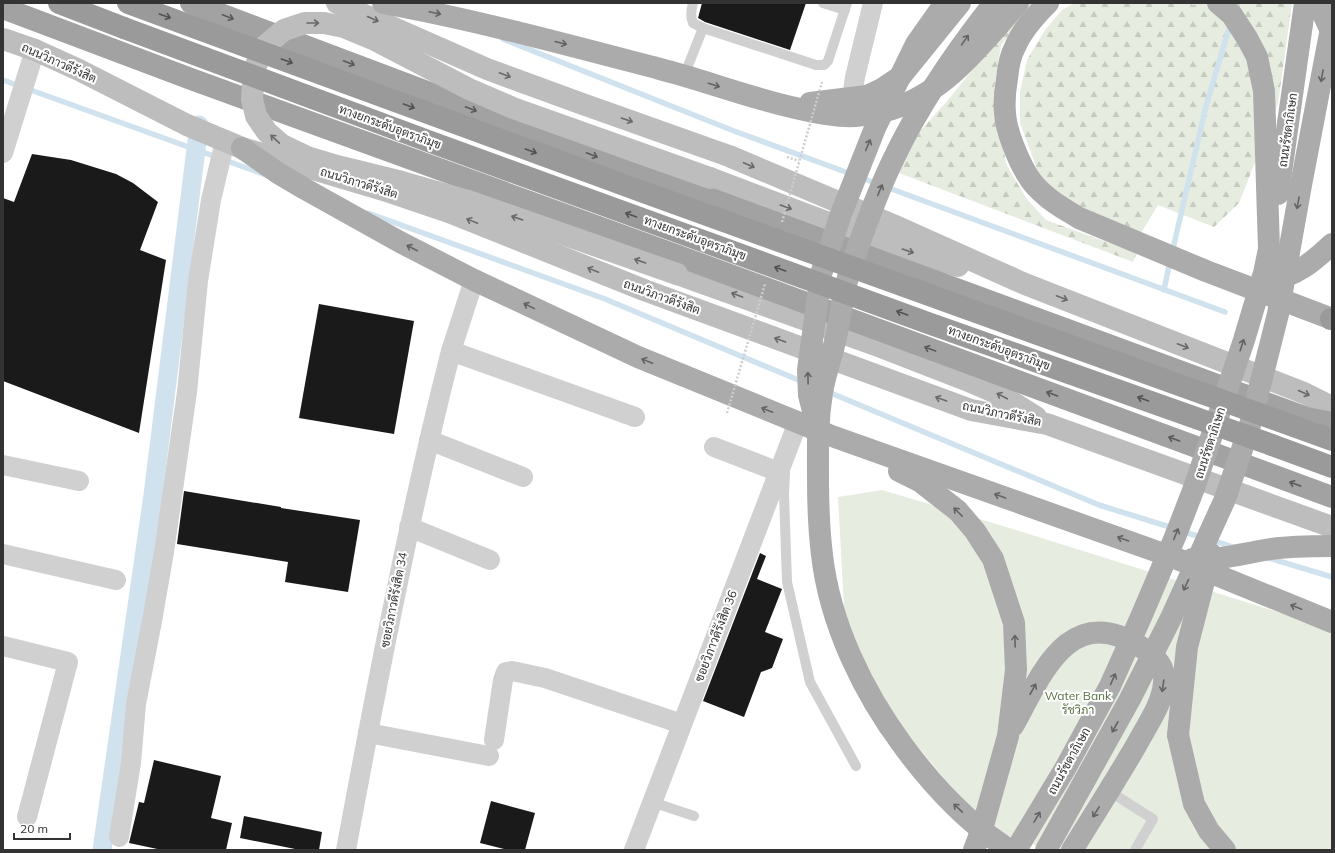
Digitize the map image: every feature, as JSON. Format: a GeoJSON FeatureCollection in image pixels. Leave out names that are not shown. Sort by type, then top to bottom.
{"type":"FeatureCollection","features":[{"type":"Feature","properties":{"kind":"highway","name":"ทางยกระดับอุตราภิมุข"},"geometry":{"type":"LineString","coordinates":[[60,3],[428,141],[920,320],[1332,467]]}},
{"type":"Feature","properties":{"kind":"highway"},"geometry":{"type":"LineString","coordinates":[[128,3],[639,190],[1332,440]]}},
{"type":"Feature","properties":{"kind":"highway"},"geometry":{"type":"LineString","coordinates":[[191,3],[695,193],[1307,418],[1332,423]]}},
{"type":"Feature","properties":{"kind":"highway"},"geometry":{"type":"LineString","coordinates":[[3,8],[191,79],[674,254],[1332,497]]}},
{"type":"Feature","properties":{"kind":"main road"},"geometry":{"type":"LineString","coordinates":[[337,3],[487,69],[729,156],[895,226],[1025,284],[1304,393],[1332,407]]}},
{"type":"Feature","properties":{"kind":"main road"},"geometry":{"type":"LineString","coordinates":[[383,3],[483,24],[684,76],[783,106],[820,114],[854,116],[873,114],[893,109],[913,100],[950,77],[1018,3]]}},
{"type":"Feature","properties":{"kind":"main road"},"geometry":{"type":"LineString","coordinates":[[945,3],[916,44],[875,128],[841,214],[821,274],[808,370],[809,395],[815,429],[818,522],[822,558],[830,598],[846,647],[863,682],[887,724],[913,759],[942,793],[969,819],[1010,850]]}},
{"type":"Feature","properties":{"kind":"main road"},"geometry":{"type":"LineString","coordinates":[[783,106],[867,96],[882,89],[900,77],[960,3]]}},
{"type":"Feature","properties":{"kind":"main road"},"geometry":{"type":"LineString","coordinates":[[815,429],[822,390],[836,340],[847,281],[871,211],[892,160],[914,118],[964,40],[994,3]]}},
{"type":"Feature","properties":{"kind":"main road"},"geometry":{"type":"LineString","coordinates":[[1048,3],[1038,13],[1014,47],[1008,68],[1005,91],[1005,113],[1008,129],[1021,163],[1033,182],[1046,196],[1079,218],[1240,285],[1332,319]]}},
{"type":"Feature","properties":{"kind":"main road"},"geometry":{"type":"LineString","coordinates":[[1218,3],[1232,15],[1257,57],[1264,91],[1269,249]]}},
{"type":"Feature","properties":{"kind":"main road","name":"ถนนรัชดาภิเษก"},"geometry":{"type":"LineString","coordinates":[[1016,850],[1066,767],[1110,686],[1172,544],[1194,488],[1244,340],[1264,273],[1291,110],[1305,3]]}},
{"type":"Feature","properties":{"kind":"main road"},"geometry":{"type":"LineString","coordinates":[[1318,3],[1332,33]]}},
{"type":"Feature","properties":{"kind":"main road"},"geometry":{"type":"LineString","coordinates":[[1025,284],[914,253],[514,108],[469,89],[373,39],[344,27],[324,23],[305,23],[284,30],[266,45],[254,69],[252,99],[256,116],[267,132],[282,145],[307,157],[468,201],[874,345],[1001,395],[1047,424]]}},
{"type":"Feature","properties":{"kind":"main road","name":"ถนนรัชดาภิเษก"},"geometry":{"type":"LineString","coordinates":[[1046,850],[1130,699],[1171,618],[1225,499],[1249,429],[1278,314],[1332,24]]}},
{"type":"Feature","properties":{"kind":"main road","name":"ถนนวิภาวดีรังสิต"},"geometry":{"type":"LineString","coordinates":[[3,39],[35,50],[79,70],[187,125],[234,144],[390,192],[449,212],[644,290],[971,410],[1047,424],[1332,527]]}},
{"type":"Feature","properties":{"kind":"main road"},"geometry":{"type":"LineString","coordinates":[[234,144],[305,189],[400,242],[474,280],[638,357],[815,429],[1175,558],[1332,622]]}},
{"type":"Feature","properties":{"kind":"main road"},"geometry":{"type":"LineString","coordinates":[[1240,285],[1275,280],[1295,273],[1314,260],[1332,244]]}},
{"type":"Feature","properties":{"kind":"main road"},"geometry":{"type":"LineString","coordinates":[[815,429],[921,482],[958,511],[975,531],[993,559],[1014,623],[1016,670],[1008,736],[982,829],[974,850]]}},
{"type":"Feature","properties":{"kind":"main road"},"geometry":{"type":"LineString","coordinates":[[1225,499],[1187,647],[1178,735],[1194,804],[1209,831],[1225,850]]}},
{"type":"Feature","properties":{"kind":"main road"},"geometry":{"type":"LineString","coordinates":[[1175,558],[1196,560],[1236,556],[1266,550],[1300,546],[1332,546]]}},
{"type":"Feature","properties":{"kind":"main road"},"geometry":{"type":"LineString","coordinates":[[1008,736],[1048,663],[1066,644],[1079,636],[1098,632],[1115,634],[1141,647],[1160,663],[1164,674],[1161,698],[1152,717],[1109,791],[1072,850]]}},
{"type":"Feature","properties":{"kind":"street"},"geometry":{"type":"LineString","coordinates":[[852,98],[855,76],[873,3]]}},
{"type":"Feature","properties":{"kind":"street"},"geometry":{"type":"LineString","coordinates":[[4,144],[35,50]]}},
{"type":"Feature","properties":{"kind":"street"},"geometry":{"type":"LineString","coordinates":[[120,837],[131,763],[136,704],[164,552],[187,392],[198,281],[211,200],[234,144]]}},
{"type":"Feature","properties":{"kind":"street","name":"ซอยวิภาวดีรังสิต 34"},"geometry":{"type":"LineString","coordinates":[[346,850],[409,527],[451,351],[474,280]]}},
{"type":"Feature","properties":{"kind":"street"},"geometry":{"type":"LineString","coordinates":[[451,351],[635,417]]}},
{"type":"Feature","properties":{"kind":"street","name":"ซอยวิภาวดีรังสิต 36"},"geometry":{"type":"LineString","coordinates":[[634,850],[786,454],[815,429]]}},
{"type":"Feature","properties":{"kind":"street"},"geometry":{"type":"LineString","coordinates":[[429,440],[523,477]]}},
{"type":"Feature","properties":{"kind":"street"},"geometry":{"type":"LineString","coordinates":[[714,447],[779,472]]}},
{"type":"Feature","properties":{"kind":"street"},"geometry":{"type":"LineString","coordinates":[[3,464],[79,481]]}},
{"type":"Feature","properties":{"kind":"street"},"geometry":{"type":"LineString","coordinates":[[409,527],[490,560]]}},
{"type":"Feature","properties":{"kind":"street"},"geometry":{"type":"LineString","coordinates":[[3,554],[116,580]]}},
{"type":"Feature","properties":{"kind":"street"},"geometry":{"type":"LineString","coordinates":[[3,646],[68,662],[27,817]]}},
{"type":"Feature","properties":{"kind":"street"},"geometry":{"type":"LineString","coordinates":[[368,733],[491,748],[502,680],[506,672],[512,671],[545,678],[682,724]]}},
{"type":"Feature","properties":{"kind":"lane"},"geometry":{"type":"LineString","coordinates":[[693,3],[691,10],[691,18],[693,23],[703,28],[816,65],[824,65],[828,61],[846,6],[824,3]]}},
{"type":"Feature","properties":{"kind":"lane"},"geometry":{"type":"LineString","coordinates":[[684,76],[703,28]]}},
{"type":"Feature","properties":{"kind":"lane"},"geometry":{"type":"LineString","coordinates":[[786,454],[784,494],[787,582],[810,682],[856,766]]}},
{"type":"Feature","properties":{"kind":"lane"},"geometry":{"type":"LineString","coordinates":[[1109,791],[1153,819],[1135,850]]}},
{"type":"Feature","properties":{"kind":"lane"},"geometry":{"type":"LineString","coordinates":[[652,802],[694,816]]}},
{"type":"Feature","properties":{"kind":"green space"},"geometry":{"type":"Polygon","coordinates":[[[1027,3],[1034,3],[1001,45],[994,89],[1006,164],[1026,198],[1046,220],[1137,253],[1133,262],[899,173],[906,156],[921,130],[948,100],[1027,3]]]}},
{"type":"Feature","properties":{"kind":"green space"},"geometry":{"type":"Polygon","coordinates":[[[1074,3],[1189,3],[1194,5],[1195,3],[1292,3],[1278,104],[1239,203],[1214,227],[1158,205],[1141,233],[1080,210],[1040,177],[1020,123],[1020,92],[1027,60],[1045,30],[1062,10],[1074,3]]]}},
{"type":"Feature","properties":{"kind":"green space","name":"Water Bank รัชวิภา"},"geometry":{"type":"Polygon","coordinates":[[[882,490],[1016,530],[1332,629],[1332,850],[1048,850],[1005,834],[960,797],[879,701],[845,624],[838,497],[882,490]]]}},
{"type":"Feature","properties":{"kind":"building"},"geometry":{"type":"Polygon","coordinates":[[[702,3],[806,3],[790,50],[705,22],[698,18],[702,3]]]}},
{"type":"Feature","properties":{"kind":"building"},"geometry":{"type":"Polygon","coordinates":[[[32,154],[71,160],[116,174],[133,183],[158,202],[140,250],[166,260],[139,433],[3,381],[3,198],[14,202],[32,154]]]}},
{"type":"Feature","properties":{"kind":"building"},"geometry":{"type":"Polygon","coordinates":[[[319,304],[414,321],[394,434],[299,418],[319,304]]]}},
{"type":"Feature","properties":{"kind":"building"},"geometry":{"type":"Polygon","coordinates":[[[184,491],[360,520],[348,592],[285,582],[288,562],[177,544],[184,491]]]}},
{"type":"Feature","properties":{"kind":"building"},"geometry":{"type":"Polygon","coordinates":[[[760,553],[766,556],[757,579],[782,589],[765,632],[783,639],[772,668],[761,672],[744,717],[703,701],[760,553]]]}},
{"type":"Feature","properties":{"kind":"building"},"geometry":{"type":"Polygon","coordinates":[[[154,760],[221,776],[211,818],[232,823],[226,850],[162,850],[129,843],[139,802],[144,803],[154,760]]]}},
{"type":"Feature","properties":{"kind":"building"},"geometry":{"type":"Polygon","coordinates":[[[491,801],[535,813],[525,850],[508,850],[480,843],[491,801]]]}},
{"type":"Feature","properties":{"kind":"building"},"geometry":{"type":"Polygon","coordinates":[[[244,816],[322,832],[319,850],[300,850],[240,838],[244,816]]]}},
{"type":"Feature","properties":{"kind":"waterway"},"geometry":{"type":"LineString","coordinates":[[1172,253],[1206,106],[1230,25]]}},
{"type":"Feature","properties":{"kind":"waterway"},"geometry":{"type":"LineString","coordinates":[[503,39],[734,131],[851,174]]}},
{"type":"Feature","properties":{"kind":"waterway"},"geometry":{"type":"LineString","coordinates":[[3,80],[266,175]]}},
{"type":"Feature","properties":{"kind":"waterway"},"geometry":{"type":"LineString","coordinates":[[102,850],[153,495],[199,125]]}},
{"type":"Feature","properties":{"kind":"waterway"},"geometry":{"type":"LineString","coordinates":[[859,177],[878,184]]}},
{"type":"Feature","properties":{"kind":"waterway"},"geometry":{"type":"LineString","coordinates":[[886,187],[1225,312]]}},
{"type":"Feature","properties":{"kind":"waterway"},"geometry":{"type":"LineString","coordinates":[[368,213],[605,299],[803,382]]}},
{"type":"Feature","properties":{"kind":"waterway"},"geometry":{"type":"LineString","coordinates":[[1164,290],[1170,261]]}},
{"type":"Feature","properties":{"kind":"waterway"},"geometry":{"type":"LineString","coordinates":[[826,391],[1099,505],[1173,528]]}},
{"type":"Feature","properties":{"kind":"waterway"},"geometry":{"type":"LineString","coordinates":[[1181,531],[1204,538]]}},
{"type":"Feature","properties":{"kind":"waterway"},"geometry":{"type":"LineString","coordinates":[[1212,540],[1236,548]]}},
{"type":"Feature","properties":{"kind":"waterway"},"geometry":{"type":"LineString","coordinates":[[1269,558],[1332,577]]}}]}
